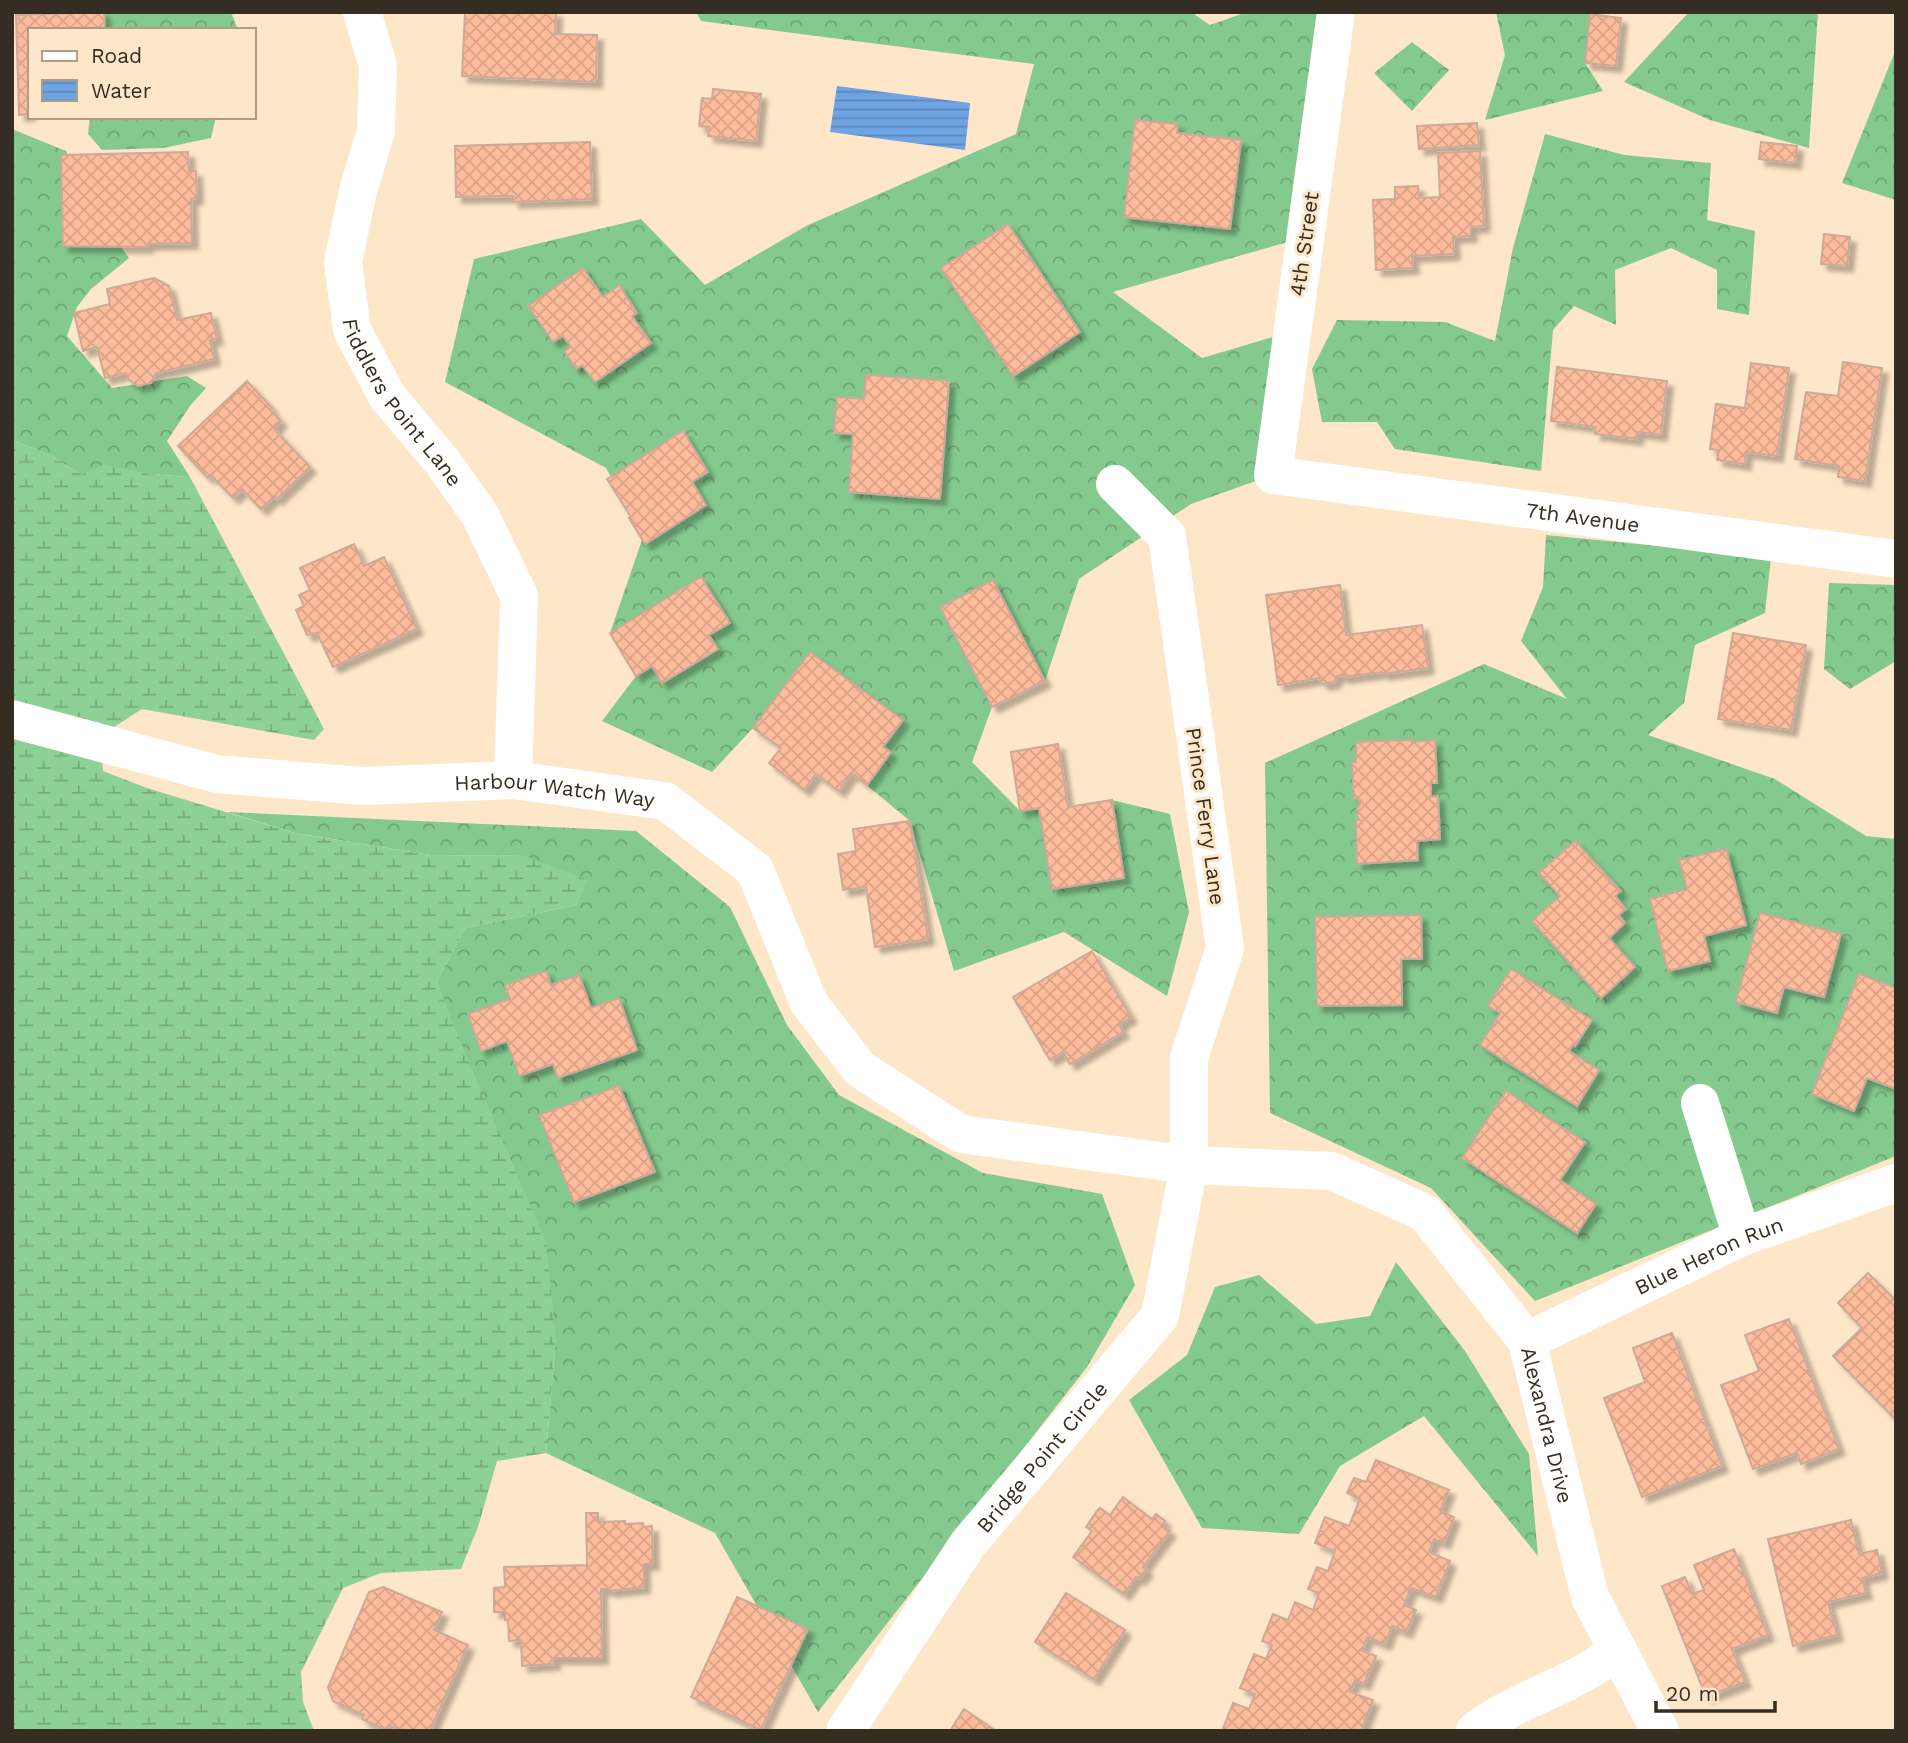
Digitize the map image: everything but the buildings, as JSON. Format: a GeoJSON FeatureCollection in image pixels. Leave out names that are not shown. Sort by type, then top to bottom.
{"type":"FeatureCollection","features":[{"type":"Feature","properties":{"kind":"street","name":"Fiddlers Point Lane"},"geometry":{"type":"LineString","coordinates":[[362,12],[378,66],[376,131],[358,191],[343,262],[352,330],[387,396],[444,464],[480,515],[519,596],[513,780]]}},
{"type":"Feature","properties":{"kind":"street","name":"4th Street"},"geometry":{"type":"LineString","coordinates":[[1272,475],[1336,12]]}},
{"type":"Feature","properties":{"kind":"street","name":"7th Avenue"},"geometry":{"type":"LineString","coordinates":[[1272,475],[1896,559]]}},
{"type":"Feature","properties":{"kind":"street","name":"Prince Ferry Lane"},"geometry":{"type":"LineString","coordinates":[[1115,484],[1167,536],[1224,948],[1189,1058],[1189,1165]]}},
{"type":"Feature","properties":{"kind":"street","name":"Harbour Watch Way"},"geometry":{"type":"LineString","coordinates":[[12,719],[217,774],[363,786],[513,780],[666,801],[755,870],[809,1003],[860,1069],[961,1134],[1189,1165]]}},
{"type":"Feature","properties":{"kind":"street"},"geometry":{"type":"LineString","coordinates":[[1700,1103],[1742,1237]]}},
{"type":"Feature","properties":{"kind":"street","name":"Alexandra Drive"},"geometry":{"type":"LineString","coordinates":[[1189,1165],[1332,1171],[1425,1213],[1527,1341],[1590,1597],[1660,1731]]}},
{"type":"Feature","properties":{"kind":"street","name":"Bridge Point Circle"},"geometry":{"type":"LineString","coordinates":[[845,1731],[968,1544],[1160,1316],[1189,1165]]}},
{"type":"Feature","properties":{"kind":"street","name":"Blue Heron Run"},"geometry":{"type":"LineString","coordinates":[[1527,1341],[1742,1237],[1896,1183]]}},
{"type":"Feature","properties":{"kind":"street"},"geometry":{"type":"LineString","coordinates":[[1475,1731],[1490,1719],[1601,1664],[1618,1650]]}},
{"type":"Feature","properties":{"kind":"green space"},"geometry":{"type":"Polygon","coordinates":[[[101,12],[231,12],[237,28],[99,28],[101,12]]]}},
{"type":"Feature","properties":{"kind":"green space"},"geometry":{"type":"Polygon","coordinates":[[[696,12],[1191,12],[1210,25],[1247,12],[1351,12],[1305,237],[1113,292],[1202,358],[1293,331],[1273,475],[1191,504],[1079,579],[1045,681],[992,707],[972,762],[1020,811],[1112,800],[1170,814],[1189,912],[1167,996],[1064,932],[954,971],[910,821],[852,773],[753,728],[712,772],[602,721],[636,676],[610,633],[643,537],[606,468],[445,382],[474,259],[641,219],[705,285],[806,226],[1016,134],[1034,64],[701,21],[696,12]]]}},
{"type":"Feature","properties":{"kind":"green space"},"geometry":{"type":"Polygon","coordinates":[[[1496,12],[1594,12],[1590,14],[1585,63],[1603,91],[1485,120],[1505,55],[1496,12]]]}},
{"type":"Feature","properties":{"kind":"green space"},"geometry":{"type":"Polygon","coordinates":[[[1689,12],[1818,12],[1809,148],[1710,120],[1624,82],[1689,12]]]}},
{"type":"Feature","properties":{"kind":"green space"},"geometry":{"type":"Polygon","coordinates":[[[1412,42],[1449,70],[1412,111],[1374,73],[1412,42]]]}},
{"type":"Feature","properties":{"kind":"green space"},"geometry":{"type":"Polygon","coordinates":[[[1896,49],[1896,200],[1842,183],[1896,49]]]}},
{"type":"Feature","properties":{"kind":"green space"},"geometry":{"type":"Polygon","coordinates":[[[90,119],[216,119],[211,138],[163,148],[102,150],[88,134],[90,119]]]}},
{"type":"Feature","properties":{"kind":"green space"},"geometry":{"type":"Polygon","coordinates":[[[12,129],[66,151],[83,194],[129,258],[91,289],[77,307],[67,336],[112,388],[187,376],[206,388],[190,406],[167,441],[190,477],[149,474],[82,475],[48,454],[12,440],[12,129]]]}},
{"type":"Feature","properties":{"kind":"green space"},"geometry":{"type":"Polygon","coordinates":[[[1545,134],[1624,155],[1711,163],[1707,220],[1755,231],[1749,315],[1717,309],[1717,270],[1671,248],[1615,270],[1616,325],[1574,306],[1553,330],[1541,471],[1395,449],[1377,422],[1322,422],[1312,369],[1337,320],[1445,322],[1495,341],[1513,248],[1545,134]]]}},
{"type":"Feature","properties":{"kind":"green space"},"geometry":{"type":"Polygon","coordinates":[[[12,440],[48,454],[82,475],[104,464],[149,474],[190,477],[324,729],[314,740],[142,709],[114,727],[101,744],[103,771],[147,788],[295,833],[431,855],[525,856],[588,880],[577,905],[465,928],[437,981],[546,1243],[556,1338],[546,1453],[497,1461],[478,1527],[461,1569],[381,1573],[343,1588],[301,1672],[303,1702],[314,1731],[12,1731],[12,440]]]}},
{"type":"Feature","properties":{"kind":"green space"},"geometry":{"type":"Polygon","coordinates":[[[1546,535],[1771,557],[1765,613],[1695,645],[1684,703],[1648,735],[1775,779],[1866,836],[1896,839],[1896,1156],[1535,1301],[1431,1188],[1270,1113],[1265,763],[1484,664],[1567,699],[1521,641],[1543,587],[1546,535]]]}},
{"type":"Feature","properties":{"kind":"green space"},"geometry":{"type":"Polygon","coordinates":[[[1829,583],[1896,585],[1896,661],[1850,689],[1824,669],[1829,583]]]}},
{"type":"Feature","properties":{"kind":"green space"},"geometry":{"type":"Polygon","coordinates":[[[227,812],[636,831],[730,907],[787,1025],[839,1095],[983,1173],[1102,1194],[1135,1285],[1087,1367],[818,1712],[715,1533],[546,1453],[556,1338],[437,981],[465,928],[577,905],[525,856],[431,855],[295,833],[227,812]]]}},
{"type":"Feature","properties":{"kind":"green space"},"geometry":{"type":"Polygon","coordinates":[[[1396,1262],[1465,1351],[1529,1454],[1538,1556],[1424,1416],[1340,1466],[1299,1534],[1202,1528],[1129,1400],[1187,1355],[1215,1287],[1259,1275],[1316,1324],[1370,1316],[1396,1262]]]}},
{"type":"Feature","properties":{"kind":"water"},"geometry":{"type":"Polygon","coordinates":[[[837,86],[970,103],[965,150],[830,132],[837,86]]]}}]}
